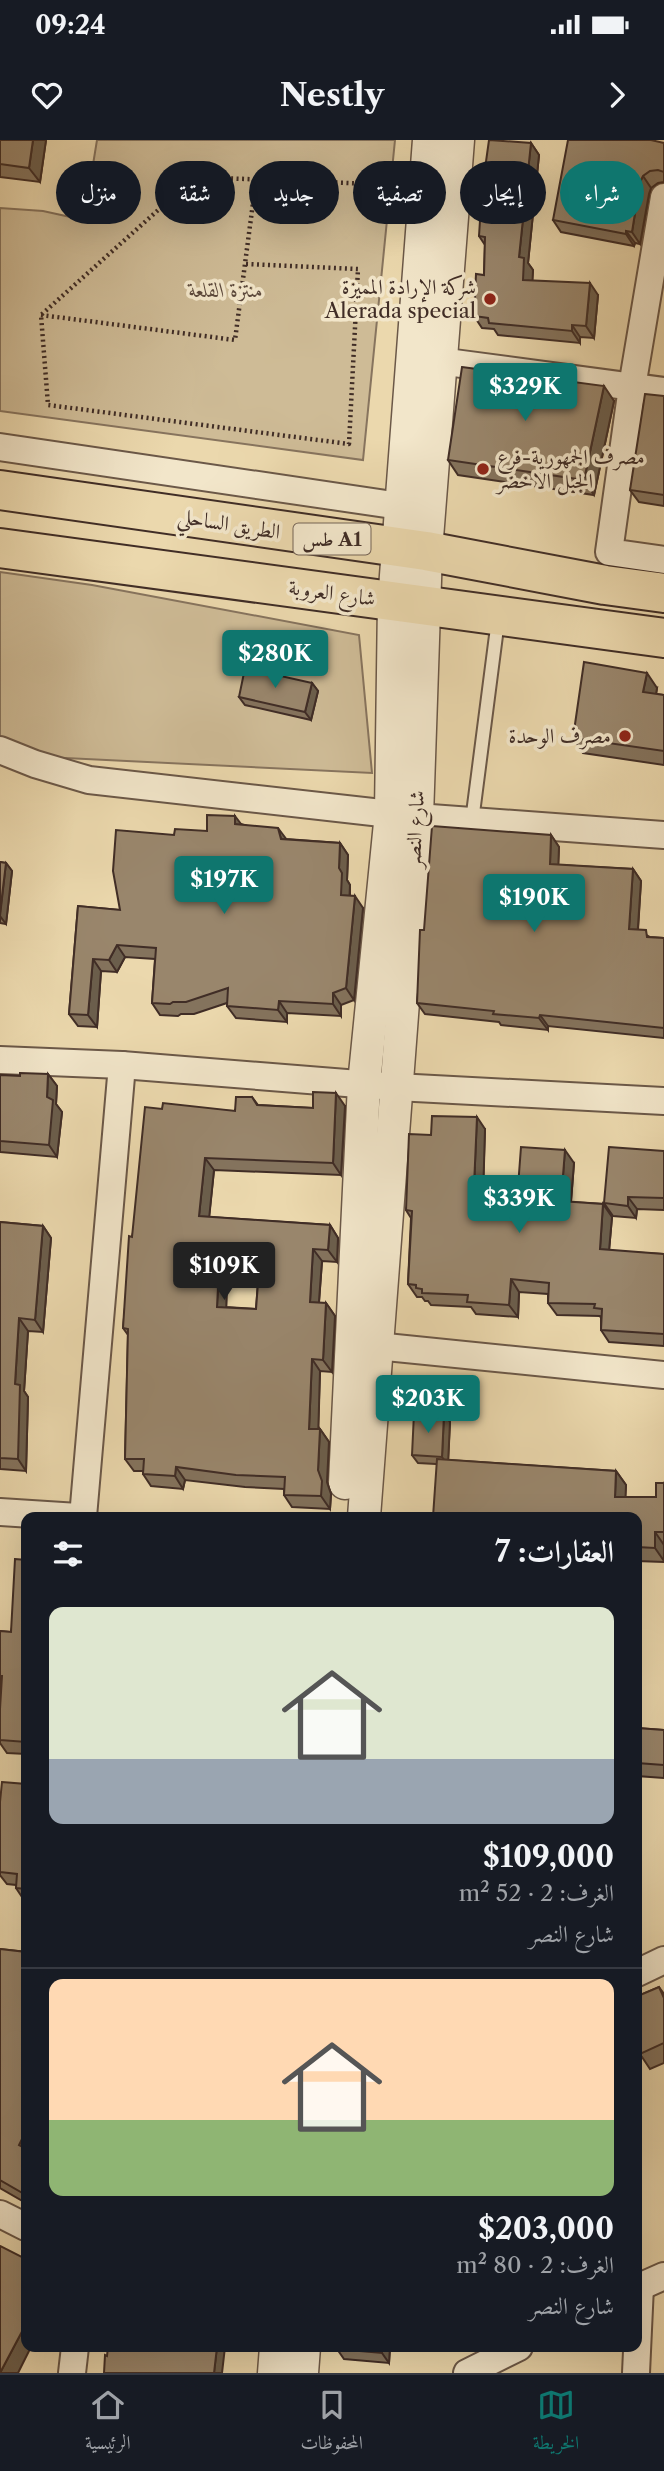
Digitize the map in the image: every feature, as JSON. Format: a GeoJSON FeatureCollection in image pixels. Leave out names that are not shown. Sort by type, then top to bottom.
{"type":"FeatureCollection","features":[{"type":"Feature","properties":{"kind":"highway","name":"الطريق الساحلي"},"geometry":{"type":"LineString","coordinates":[[0,490],[412,550],[664,593]]}},
{"type":"Feature","properties":{"kind":"highway","name":"شارع العروبة"},"geometry":{"type":"LineString","coordinates":[[0,548],[664,638]]}},
{"type":"Feature","properties":{"kind":"street","name":"شارع النصر"},"geometry":{"type":"LineString","coordinates":[[428,161],[429,140]]}},
{"type":"Feature","properties":{"kind":"street","name":"شارع النصر"},"geometry":{"type":"LineString","coordinates":[[415,508],[439,360],[458,140]]}},
{"type":"Feature","properties":{"kind":"street"},"geometry":{"type":"LineString","coordinates":[[664,197],[657,278],[632,387],[609,552],[664,560]]}},
{"type":"Feature","properties":{"kind":"street","name":"شارع النصر"},"geometry":{"type":"LineString","coordinates":[[364,1512],[396,1087],[408,604],[415,508],[426,224]]}},
{"type":"Feature","properties":{"kind":"street"},"geometry":{"type":"LineString","coordinates":[[439,360],[664,391]]}},
{"type":"Feature","properties":{"kind":"street"},"geometry":{"type":"LineString","coordinates":[[0,447],[415,508]]}},
{"type":"Feature","properties":{"kind":"street"},"geometry":{"type":"LineString","coordinates":[[0,750],[35,764],[89,779],[404,815],[664,835]]}},
{"type":"Feature","properties":{"kind":"street","name":"شارع النصر"},"geometry":{"type":"LineString","coordinates":[[344,1512],[364,1084],[404,815]]}},
{"type":"Feature","properties":{"kind":"street"},"geometry":{"type":"LineString","coordinates":[[0,1060],[122,1065],[396,1087],[664,1101]]}},
{"type":"Feature","properties":{"kind":"street"},"geometry":{"type":"LineString","coordinates":[[83,1512],[122,1065]]}},
{"type":"Feature","properties":{"kind":"street"},"geometry":{"type":"LineString","coordinates":[[376,1346],[664,1375]]}},
{"type":"Feature","properties":{"kind":"street"},"geometry":{"type":"LineString","coordinates":[[0,1513],[21,1514]]}},
{"type":"Feature","properties":{"kind":"street"},"geometry":{"type":"LineString","coordinates":[[642,1971],[664,1960]]}},
{"type":"Feature","properties":{"kind":"street"},"geometry":{"type":"LineString","coordinates":[[0,2214],[21,2224]]}},
{"type":"Feature","properties":{"kind":"street"},"geometry":{"type":"LineString","coordinates":[[642,2324],[647,2283]]}},
{"type":"Feature","properties":{"kind":"street"},"geometry":{"type":"LineString","coordinates":[[72,2373],[74,2352]]}},
{"type":"Feature","properties":{"kind":"street"},"geometry":{"type":"LineString","coordinates":[[274,2373],[276,2352]]}},
{"type":"Feature","properties":{"kind":"street"},"geometry":{"type":"LineString","coordinates":[[302,2373],[303,2352]]}},
{"type":"Feature","properties":{"kind":"street"},"geometry":{"type":"LineString","coordinates":[[467,2373],[509,2352]]}},
{"type":"Feature","properties":{"kind":"street"},"geometry":{"type":"LineString","coordinates":[[636,2373],[639,2352]]}},
{"type":"Feature","properties":{"kind":"lane"},"geometry":{"type":"LineString","coordinates":[[472,821],[498,616]]}},
{"type":"Feature","properties":{"kind":"path"},"geometry":{"type":"LineString","coordinates":[[41,315],[195,177],[249,180]]}},
{"type":"Feature","properties":{"kind":"path"},"geometry":{"type":"LineString","coordinates":[[41,315],[234,340],[251,224]]}},
{"type":"Feature","properties":{"kind":"path"},"geometry":{"type":"LineString","coordinates":[[41,315],[48,405],[349,444],[358,269],[246,264]]}},
{"type":"Feature","properties":{"kind":"green space","name":"منتزة القلعة"},"geometry":{"type":"Polygon","coordinates":[[[97,140],[395,140],[393,161],[353,161],[353,224],[387,224],[363,460],[0,411],[0,208],[56,214],[56,224],[141,224],[141,161],[94,161],[97,140]]]}},
{"type":"Feature","properties":{"kind":"green space"},"geometry":{"type":"Polygon","coordinates":[[[0,572],[92,585],[359,635],[372,773],[45,757],[0,740],[0,572]]]}},
{"type":"Feature","properties":{"kind":"building"},"geometry":{"type":"Polygon","coordinates":[[[0,140],[33,140],[29,168],[0,164],[0,140]]]}},
{"type":"Feature","properties":{"kind":"building"},"geometry":{"type":"Polygon","coordinates":[[[489,140],[531,143],[529,161],[486,161],[489,140]]]}},
{"type":"Feature","properties":{"kind":"building"},"geometry":{"type":"Polygon","coordinates":[[[568,140],[651,140],[664,143],[664,172],[650,171],[644,175],[644,161],[564,161],[568,140]]]}},
{"type":"Feature","properties":{"kind":"building"},"geometry":{"type":"Polygon","coordinates":[[[560,183],[560,221],[553,220],[560,183]]]}},
{"type":"Feature","properties":{"kind":"building"},"geometry":{"type":"Polygon","coordinates":[[[480,224],[522,224],[519,257],[524,258],[523,280],[590,283],[586,326],[572,325],[572,331],[489,323],[488,318],[474,316],[476,274],[484,275],[485,237],[479,236],[480,224]]]}},
{"type":"Feature","properties":{"kind":"building"},"geometry":{"type":"Polygon","coordinates":[[[574,224],[633,224],[632,232],[626,231],[626,234],[574,224]]]}},
{"type":"Feature","properties":{"kind":"building"},"geometry":{"type":"Polygon","coordinates":[[[462,367],[604,386],[584,480],[448,460],[462,367]]]}},
{"type":"Feature","properties":{"kind":"building"},"geometry":{"type":"Polygon","coordinates":[[[645,394],[664,396],[664,495],[630,490],[645,394]]]}},
{"type":"Feature","properties":{"kind":"building","name":"مصرف الوحدة"},"geometry":{"type":"Polygon","coordinates":[[[584,662],[647,673],[643,692],[664,695],[664,751],[573,738],[584,662]]]}},
{"type":"Feature","properties":{"kind":"building"},"geometry":{"type":"Polygon","coordinates":[[[245,668],[312,683],[305,712],[239,697],[245,668]]]}},
{"type":"Feature","properties":{"kind":"building"},"geometry":{"type":"Polygon","coordinates":[[[207,815],[235,816],[235,824],[278,828],[281,839],[340,843],[341,895],[355,896],[346,988],[333,993],[333,1004],[279,1001],[278,1010],[227,1006],[228,988],[186,1002],[152,1003],[156,948],[117,945],[109,960],[93,959],[88,1015],[69,1014],[78,906],[120,910],[113,871],[116,830],[174,835],[175,829],[207,831],[207,815]]]}},
{"type":"Feature","properties":{"kind":"building"},"geometry":{"type":"Polygon","coordinates":[[[432,826],[551,835],[550,864],[633,869],[629,929],[646,930],[647,937],[664,938],[664,1028],[540,1015],[539,1018],[493,1014],[494,1011],[417,1003],[420,930],[424,930],[432,826]]]}},
{"type":"Feature","properties":{"kind":"building"},"geometry":{"type":"Polygon","coordinates":[[[0,862],[6,863],[0,913],[0,862]]]}},
{"type":"Feature","properties":{"kind":"building"},"geometry":{"type":"Polygon","coordinates":[[[20,1073],[48,1074],[47,1097],[53,1100],[49,1145],[0,1141],[0,1075],[20,1076],[20,1073]]]}},
{"type":"Feature","properties":{"kind":"building"},"geometry":{"type":"Polygon","coordinates":[[[313,1092],[336,1093],[333,1163],[205,1158],[199,1216],[330,1225],[328,1250],[313,1249],[310,1302],[326,1303],[323,1360],[312,1359],[309,1429],[320,1429],[318,1470],[322,1481],[321,1496],[284,1495],[285,1477],[236,1475],[176,1467],[175,1476],[143,1474],[144,1459],[125,1459],[128,1329],[123,1328],[129,1236],[132,1237],[145,1107],[162,1109],[163,1103],[235,1111],[236,1097],[252,1097],[257,1105],[313,1108],[313,1092]],[[219,1268],[217,1307],[256,1309],[259,1270],[219,1268]]]}},
{"type":"Feature","properties":{"kind":"building"},"geometry":{"type":"Polygon","coordinates":[[[432,1116],[477,1117],[474,1186],[518,1187],[521,1147],[565,1150],[561,1201],[603,1204],[600,1249],[664,1254],[664,1334],[601,1330],[602,1309],[594,1308],[595,1304],[548,1303],[549,1283],[511,1279],[509,1305],[467,1302],[468,1295],[422,1293],[422,1289],[416,1288],[416,1285],[408,1284],[412,1211],[406,1210],[409,1134],[431,1135],[432,1116]]]}},
{"type":"Feature","properties":{"kind":"building"},"geometry":{"type":"Polygon","coordinates":[[[609,1147],[664,1151],[664,1198],[628,1197],[628,1206],[604,1203],[609,1147]]]}},
{"type":"Feature","properties":{"kind":"building"},"geometry":{"type":"Polygon","coordinates":[[[0,1222],[43,1226],[35,1320],[19,1318],[15,1384],[20,1385],[18,1459],[0,1458],[0,1222]]]}},
{"type":"Feature","properties":{"kind":"building"},"geometry":{"type":"Polygon","coordinates":[[[414,1413],[444,1414],[442,1457],[412,1455],[414,1413]]]}},
{"type":"Feature","properties":{"kind":"building"},"geometry":{"type":"Polygon","coordinates":[[[437,1459],[616,1471],[615,1497],[656,1497],[656,1483],[664,1483],[664,1532],[655,1532],[655,1548],[642,1547],[642,1512],[433,1512],[437,1459]]]}},
{"type":"Feature","properties":{"kind":"building"},"geometry":{"type":"Polygon","coordinates":[[[15,1559],[21,1560],[21,1742],[0,1740],[0,1631],[11,1632],[15,1559]]]}},
{"type":"Feature","properties":{"kind":"building"},"geometry":{"type":"Polygon","coordinates":[[[642,1728],[664,1730],[664,1765],[642,1763],[642,1728]]]}},
{"type":"Feature","properties":{"kind":"building"},"geometry":{"type":"Polygon","coordinates":[[[2,1782],[21,1784],[21,1888],[16,1888],[17,1874],[0,1872],[2,1782]]]}},
{"type":"Feature","properties":{"kind":"building"},"geometry":{"type":"Polygon","coordinates":[[[0,1949],[21,1951],[21,2192],[0,2180],[0,1949]]]}},
{"type":"Feature","properties":{"kind":"building"},"geometry":{"type":"Polygon","coordinates":[[[659,1987],[664,1998],[664,2043],[642,2053],[642,1994],[659,1987]]]}},
{"type":"Feature","properties":{"kind":"building"},"geometry":{"type":"Polygon","coordinates":[[[0,2246],[21,2256],[21,2333],[0,2373],[0,2246]]]}},
{"type":"Feature","properties":{"kind":"building"},"geometry":{"type":"Polygon","coordinates":[[[107,2352],[216,2352],[214,2373],[104,2373],[105,2355],[107,2356],[107,2352]]]}},
{"type":"Feature","properties":{"kind":"place","name":"شركة الإرادة المميزة Alerada special"},"geometry":{"type":"Point","coordinates":[490,299]}},
{"type":"Feature","properties":{"kind":"place","name":"مصرف الجمهورية-فرع الجبل الاخضر"},"geometry":{"type":"Point","coordinates":[483,469]}},
{"type":"Feature","properties":{"kind":"place","name":"مصرف الوحدة"},"geometry":{"type":"Point","coordinates":[625,736]}}]}
